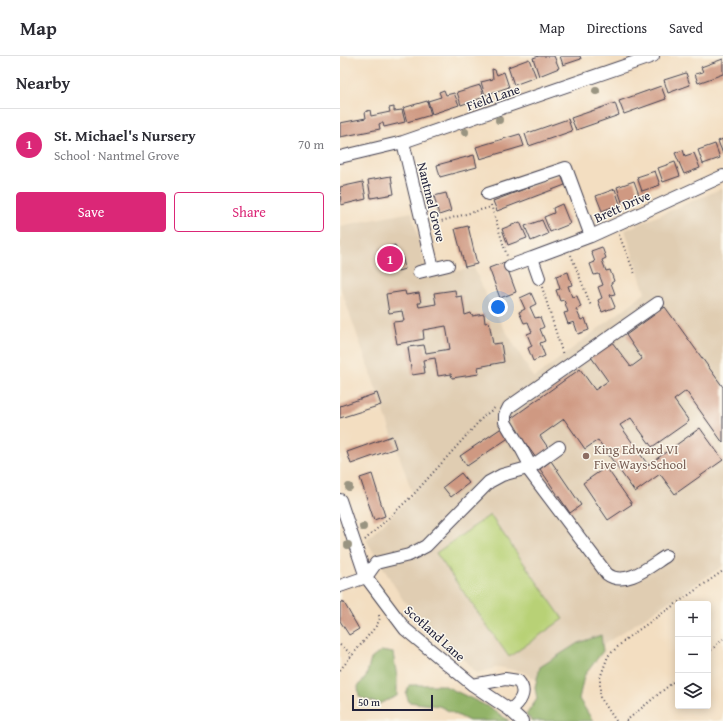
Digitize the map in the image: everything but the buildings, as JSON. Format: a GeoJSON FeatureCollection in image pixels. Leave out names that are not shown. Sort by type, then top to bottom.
{"type":"FeatureCollection","features":[{"type":"Feature","properties":{"kind":"street","name":"Field Lane"},"geometry":{"type":"LineString","coordinates":[[340,157],[403,142],[653,56]]}},
{"type":"Feature","properties":{"kind":"street","name":"Nantmel Grove"},"geometry":{"type":"LineString","coordinates":[[403,142],[433,268]]}},
{"type":"Feature","properties":{"kind":"street"},"geometry":{"type":"LineString","coordinates":[[488,194],[566,168],[591,236]]}},
{"type":"Feature","properties":{"kind":"street","name":"Brett Drive"},"geometry":{"type":"LineString","coordinates":[[510,266],[591,236],[723,176]]}},
{"type":"Feature","properties":{"kind":"street"},"geometry":{"type":"LineString","coordinates":[[532,258],[539,278]]}},
{"type":"Feature","properties":{"kind":"street"},"geometry":{"type":"LineString","coordinates":[[420,272],[448,265]]}},
{"type":"Feature","properties":{"kind":"street"},"geometry":{"type":"LineString","coordinates":[[658,303],[510,407],[505,415],[505,422],[529,468],[606,574],[612,578],[627,578],[641,572],[666,556]]}},
{"type":"Feature","properties":{"kind":"street"},"geometry":{"type":"LineString","coordinates":[[340,586],[366,577],[376,563],[409,555],[426,546],[489,482],[502,475],[529,468],[559,447]]}},
{"type":"Feature","properties":{"kind":"street","name":"Scotland Lane"},"geometry":{"type":"LineString","coordinates":[[340,500],[366,577],[405,629],[473,685],[510,710],[522,721]]}},
{"type":"Feature","properties":{"kind":"street"},"geometry":{"type":"LineString","coordinates":[[473,685],[504,680],[518,681],[522,686],[523,696],[518,705],[510,710]]}},
{"type":"Feature","properties":{"kind":"path"},"geometry":{"type":"LineString","coordinates":[[488,194],[510,266]]}},
{"type":"Feature","properties":{"kind":"path"},"geometry":{"type":"LineString","coordinates":[[423,226],[491,207]]}},
{"type":"Feature","properties":{"kind":"path"},"geometry":{"type":"LineString","coordinates":[[615,225],[635,274]]}},
{"type":"Feature","properties":{"kind":"path"},"geometry":{"type":"LineString","coordinates":[[567,245],[591,306]]}},
{"type":"Feature","properties":{"kind":"path"},"geometry":{"type":"LineString","coordinates":[[539,278],[563,356],[558,360]]}},
{"type":"Feature","properties":{"kind":"path"},"geometry":{"type":"LineString","coordinates":[[355,544],[366,540],[413,495],[484,416],[496,407]]}},
{"type":"Feature","properties":{"kind":"path"},"geometry":{"type":"LineString","coordinates":[[616,721],[600,697],[600,678],[608,656],[627,638],[723,571]]}},
{"type":"Feature","properties":{"kind":"path"},"geometry":{"type":"LineString","coordinates":[[340,670],[377,625],[380,618],[378,610]]}},
{"type":"Feature","properties":{"kind":"path"},"geometry":{"type":"LineString","coordinates":[[711,650],[723,639]]}},
{"type":"Feature","properties":{"kind":"path"},"geometry":{"type":"LineString","coordinates":[[340,645],[353,655]]}},
{"type":"Feature","properties":{"kind":"path"},"geometry":{"type":"LineString","coordinates":[[626,721],[675,680]]}},
{"type":"Feature","properties":{"kind":"shaded area","name":"King Edward VI Five Ways School"},"geometry":{"type":"Polygon","coordinates":[[[723,188],[723,566],[544,684],[523,672],[499,667],[477,673],[403,600],[366,540],[413,495],[340,286],[340,226],[412,212],[427,276],[474,268],[492,308],[534,378],[645,293],[625,230],[723,188]]]}},
{"type":"Feature","properties":{"kind":"green space"},"geometry":{"type":"Polygon","coordinates":[[[490,515],[563,619],[509,657],[436,553],[490,515]]]}},
{"type":"Feature","properties":{"kind":"green space"},"geometry":{"type":"Polygon","coordinates":[[[601,635],[603,651],[584,676],[579,699],[593,721],[533,721],[526,715],[537,699],[535,687],[540,667],[578,643],[601,635]]]}},
{"type":"Feature","properties":{"kind":"green space"},"geometry":{"type":"Polygon","coordinates":[[[381,651],[393,653],[397,677],[397,696],[379,704],[359,697],[358,686],[366,677],[371,659],[381,651]]]}},
{"type":"Feature","properties":{"kind":"green space"},"geometry":{"type":"Polygon","coordinates":[[[409,685],[443,685],[491,708],[509,721],[469,721],[439,706],[409,702],[406,694],[409,685]]]}},
{"type":"Feature","properties":{"kind":"place","name":"St. Michael's Nursery"},"geometry":{"type":"Point","coordinates":[390,259]}},
{"type":"Feature","properties":{"kind":"place","name":"King Edward VI Five Ways School"},"geometry":{"type":"Point","coordinates":[586,456]}}]}
